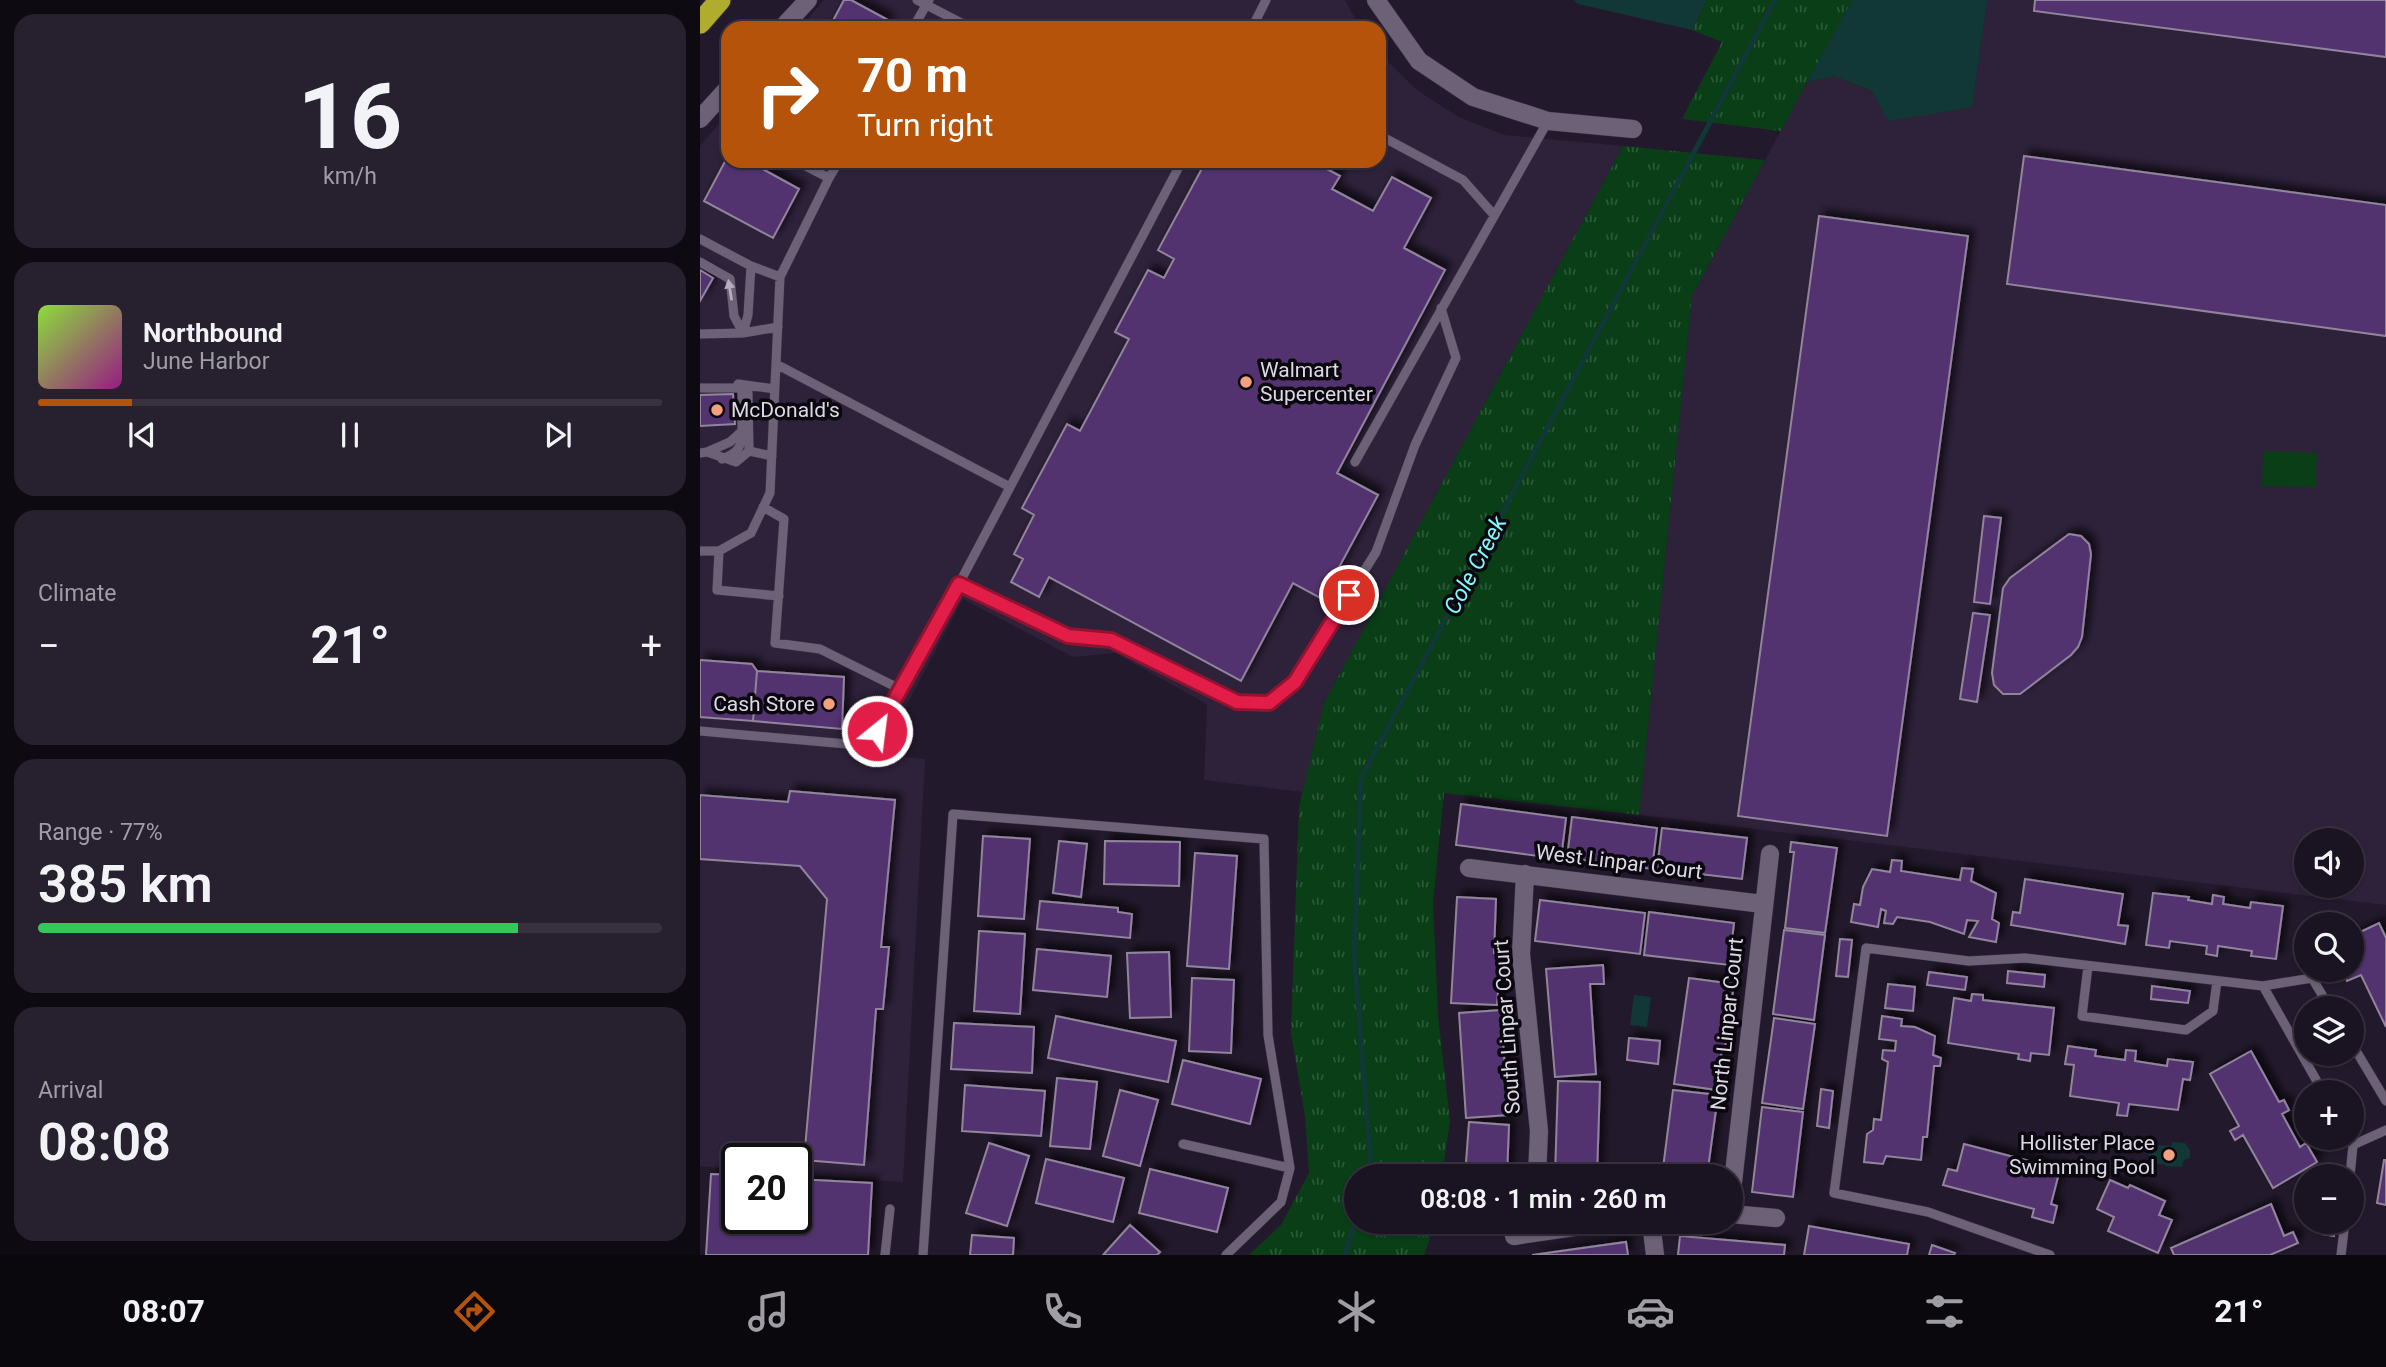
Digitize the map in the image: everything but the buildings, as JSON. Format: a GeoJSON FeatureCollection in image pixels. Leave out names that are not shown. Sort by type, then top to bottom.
{"type":"FeatureCollection","features":[{"type":"Feature","properties":{"kind":"highway"},"geometry":{"type":"LineString","coordinates":[[700,23],[720,0]]}},
{"type":"Feature","properties":{"kind":"street"},"geometry":{"type":"LineString","coordinates":[[788,21],[808,0]]}},
{"type":"Feature","properties":{"kind":"street"},"geometry":{"type":"LineString","coordinates":[[1376,0],[1419,61],[1473,97],[1548,121],[1633,129]]}},
{"type":"Feature","properties":{"kind":"street"},"geometry":{"type":"LineString","coordinates":[[700,119],[721,96]]}},
{"type":"Feature","properties":{"kind":"street","name":"North Linpar Court"},"geometry":{"type":"LineString","coordinates":[[1735,1164],[1770,854]]}},
{"type":"Feature","properties":{"kind":"street","name":"West Linpar Court"},"geometry":{"type":"LineString","coordinates":[[1469,868],[1763,904]]}},
{"type":"Feature","properties":{"kind":"street","name":"South Linpar Court"},"geometry":{"type":"LineString","coordinates":[[1525,874],[1521,954],[1539,1131],[1538,1164]]}},
{"type":"Feature","properties":{"kind":"street"},"geometry":{"type":"LineString","coordinates":[[1743,1215],[1776,1218]]}},
{"type":"Feature","properties":{"kind":"street"},"geometry":{"type":"LineString","coordinates":[[1514,1236],[1519,1234]]}},
{"type":"Feature","properties":{"kind":"street"},"geometry":{"type":"LineString","coordinates":[[1652,1234],[1655,1255]]}},
{"type":"Feature","properties":{"kind":"lane"},"geometry":{"type":"LineString","coordinates":[[1256,21],[1266,0]]}},
{"type":"Feature","properties":{"kind":"lane"},"geometry":{"type":"LineString","coordinates":[[916,21],[924,1],[959,21]]}},
{"type":"Feature","properties":{"kind":"lane"},"geometry":{"type":"LineString","coordinates":[[1355,463],[1548,121]]}},
{"type":"Feature","properties":{"kind":"lane"},"geometry":{"type":"LineString","coordinates":[[1386,139],[1463,180],[1494,215]]}},
{"type":"Feature","properties":{"kind":"lane"},"geometry":{"type":"LineString","coordinates":[[810,168],[829,178]]}},
{"type":"Feature","properties":{"kind":"lane"},"geometry":{"type":"LineString","coordinates":[[700,551],[719,551],[751,533],[770,493],[780,278],[835,168]]}},
{"type":"Feature","properties":{"kind":"lane"},"geometry":{"type":"LineString","coordinates":[[700,731],[847,744],[877,731],[959,584],[1178,168]]}},
{"type":"Feature","properties":{"kind":"lane"},"geometry":{"type":"LineString","coordinates":[[700,239],[780,278]]}},
{"type":"Feature","properties":{"kind":"lane"},"geometry":{"type":"LineString","coordinates":[[700,262],[730,279],[734,316],[743,332]]}},
{"type":"Feature","properties":{"kind":"lane"},"geometry":{"type":"LineString","coordinates":[[743,332],[748,314],[751,266]]}},
{"type":"Feature","properties":{"kind":"lane"},"geometry":{"type":"LineString","coordinates":[[959,584],[1068,636],[1111,640],[1237,702],[1269,703],[1295,682],[1376,552],[1415,445],[1456,358],[1441,308]]}},
{"type":"Feature","properties":{"kind":"lane"},"geometry":{"type":"LineString","coordinates":[[700,334],[778,327]]}},
{"type":"Feature","properties":{"kind":"lane"},"geometry":{"type":"LineString","coordinates":[[776,364],[1010,487]]}},
{"type":"Feature","properties":{"kind":"lane"},"geometry":{"type":"LineString","coordinates":[[700,385],[727,382],[775,389]]}},
{"type":"Feature","properties":{"kind":"lane"},"geometry":{"type":"LineString","coordinates":[[700,385],[742,388],[742,445],[734,454],[722,459]]}},
{"type":"Feature","properties":{"kind":"lane"},"geometry":{"type":"LineString","coordinates":[[748,385],[749,451]]}},
{"type":"Feature","properties":{"kind":"lane"},"geometry":{"type":"LineString","coordinates":[[704,452],[730,442],[742,431]]}},
{"type":"Feature","properties":{"kind":"lane"},"geometry":{"type":"LineString","coordinates":[[749,451],[772,456]]}},
{"type":"Feature","properties":{"kind":"lane"},"geometry":{"type":"LineString","coordinates":[[704,452],[736,462],[749,451]]}},
{"type":"Feature","properties":{"kind":"lane"},"geometry":{"type":"LineString","coordinates":[[763,507],[784,519],[775,643],[820,649],[900,690]]}},
{"type":"Feature","properties":{"kind":"lane"},"geometry":{"type":"LineString","coordinates":[[719,551],[717,590],[779,596]]}},
{"type":"Feature","properties":{"kind":"lane"},"geometry":{"type":"LineString","coordinates":[[923,1255],[953,814],[1264,839],[1268,1035],[1290,1168],[1280,1202],[1226,1255]]}},
{"type":"Feature","properties":{"kind":"lane"},"geometry":{"type":"LineString","coordinates":[[2050,1255],[1928,1212],[1834,1193],[1866,948],[1969,961],[2025,958],[2263,986],[2312,978],[2323,996]]}},
{"type":"Feature","properties":{"kind":"lane"},"geometry":{"type":"LineString","coordinates":[[2088,966],[2082,1016],[2186,1030],[2213,1011],[2217,981]]}},
{"type":"Feature","properties":{"kind":"lane"},"geometry":{"type":"LineString","coordinates":[[2263,986],[2316,1080]]}},
{"type":"Feature","properties":{"kind":"lane"},"geometry":{"type":"LineString","coordinates":[[2364,1064],[2386,1101]]}},
{"type":"Feature","properties":{"kind":"lane"},"geometry":{"type":"LineString","coordinates":[[2364,1137],[2386,1130]]}},
{"type":"Feature","properties":{"kind":"lane"},"geometry":{"type":"LineString","coordinates":[[1184,1144],[1290,1168]]}},
{"type":"Feature","properties":{"kind":"lane"},"geometry":{"type":"LineString","coordinates":[[886,1255],[890,1209]]}},
{"type":"Feature","properties":{"kind":"lane"},"geometry":{"type":"LineString","coordinates":[[2341,1255],[2344,1234]]}},
{"type":"Feature","properties":{"kind":"shaded area"},"geometry":{"type":"Polygon","coordinates":[[[824,0],[1345,0],[1356,21],[806,21],[824,0]]]}},
{"type":"Feature","properties":{"kind":"shaded area"},"geometry":{"type":"Polygon","coordinates":[[[1574,0],[1707,0],[1692,30],[1578,4],[1574,0]]]}},
{"type":"Feature","properties":{"kind":"shaded area"},"geometry":{"type":"Polygon","coordinates":[[[1852,0],[1987,0],[1972,107],[1888,121],[1872,91],[1835,76],[1807,82],[1852,0]]]}},
{"type":"Feature","properties":{"kind":"shaded area"},"geometry":{"type":"Polygon","coordinates":[[[1987,0],[2386,0],[2386,905],[2328,898],[2364,898],[2364,828],[2294,828],[2294,894],[1639,815],[1692,296],[1807,82],[1835,76],[1872,91],[1972,107],[1987,0]]]}},
{"type":"Feature","properties":{"kind":"shaded area"},"geometry":{"type":"Polygon","coordinates":[[[1386,60],[1418,91],[1459,117],[1504,135],[1623,146],[1324,703],[1303,792],[1204,780],[1207,704],[1115,653],[1073,657],[963,599],[880,755],[925,759],[903,1182],[812,1175],[812,1143],[721,1143],[721,1168],[700,1166],[700,146],[721,121],[721,168],[1386,168],[1386,60]]]}},
{"type":"Feature","properties":{"kind":"shaded area"},"geometry":{"type":"Polygon","coordinates":[[[1634,995],[1651,997],[1647,1027],[1630,1025],[1634,995]]]}},
{"type":"Feature","properties":{"kind":"shaded area","name":"Hollister Place Swimming Pool"},"geometry":{"type":"Polygon","coordinates":[[[2172,1142],[2185,1143],[2190,1150],[2190,1158],[2184,1160],[2182,1167],[2156,1164],[2156,1160],[2150,1159],[2148,1154],[2151,1149],[2157,1145],[2171,1146],[2172,1142]]]}},
{"type":"Feature","properties":{"kind":"green space"},"geometry":{"type":"Polygon","coordinates":[[[1707,0],[1987,0],[1972,107],[1888,121],[1872,91],[1835,76],[1807,82],[1781,131],[1682,119],[1722,42],[1692,30],[1707,0]]]}},
{"type":"Feature","properties":{"kind":"green space"},"geometry":{"type":"Polygon","coordinates":[[[1623,146],[1765,160],[1692,296],[1639,815],[1444,793],[1433,902],[1438,1015],[1450,1121],[1444,1164],[1344,1164],[1344,1234],[1432,1234],[1424,1255],[1249,1255],[1281,1225],[1309,1173],[1305,1116],[1291,1033],[1299,807],[1324,703],[1623,146]]]}},
{"type":"Feature","properties":{"kind":"green space"},"geometry":{"type":"Polygon","coordinates":[[[2263,451],[2317,453],[2316,487],[2262,486],[2263,451]]]}},
{"type":"Feature","properties":{"kind":"waterway","name":"Cole Creek"},"geometry":{"type":"LineString","coordinates":[[1371,1164],[1354,953],[1361,778],[1775,0]]}},
{"type":"Feature","properties":{"kind":"waterway","name":"Cole Creek"},"geometry":{"type":"LineString","coordinates":[[1345,1255],[1351,1234]]}},
{"type":"Feature","properties":{"kind":"place","name":"Walmart Supercenter"},"geometry":{"type":"Point","coordinates":[1246,382]}},
{"type":"Feature","properties":{"kind":"place","name":"McDonald's"},"geometry":{"type":"Point","coordinates":[717,410]}},
{"type":"Feature","properties":{"kind":"place","name":"Cash Store"},"geometry":{"type":"Point","coordinates":[829,704]}},
{"type":"Feature","properties":{"kind":"place","name":"Hollister Place Swimming Pool"},"geometry":{"type":"Point","coordinates":[2169,1155]}},
{"type":"Feature","properties":{"kind":"route"},"geometry":{"type":"LineString","coordinates":[[877,731],[959,584],[1068,636],[1111,640],[1237,702],[1269,703],[1295,682],[1349,595]]}}]}
